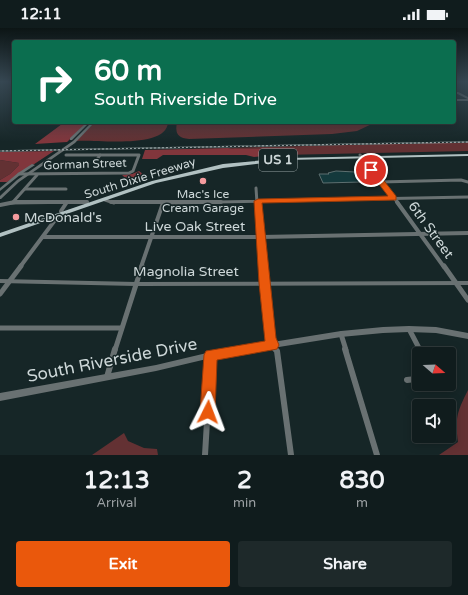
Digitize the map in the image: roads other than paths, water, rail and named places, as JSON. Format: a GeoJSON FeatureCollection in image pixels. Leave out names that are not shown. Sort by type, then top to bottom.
{"type":"FeatureCollection","features":[{"type":"Feature","properties":{"kind":"main road","name":"US 1"},"geometry":{"type":"LineString","coordinates":[[361,156],[468,154]]}},
{"type":"Feature","properties":{"kind":"main road","name":"South Dixie Freeway"},"geometry":{"type":"LineString","coordinates":[[103,198],[115,192],[194,170],[253,161],[307,157],[361,156]]}},
{"type":"Feature","properties":{"kind":"main road","name":"South Dixie Freeway"},"geometry":{"type":"LineString","coordinates":[[0,231],[173,175]]}},
{"type":"Feature","properties":{"kind":"main road","name":"South Dixie Freeway"},"geometry":{"type":"LineString","coordinates":[[0,235],[59,213]]}},
{"type":"Feature","properties":{"kind":"street"},"geometry":{"type":"LineString","coordinates":[[0,190],[19,174],[64,145],[87,124]]}},
{"type":"Feature","properties":{"kind":"street"},"geometry":{"type":"LineString","coordinates":[[0,198],[26,174],[69,145],[92,124]]}},
{"type":"Feature","properties":{"kind":"street"},"geometry":{"type":"LineString","coordinates":[[64,145],[69,145]]}},
{"type":"Feature","properties":{"kind":"street"},"geometry":{"type":"LineString","coordinates":[[50,155],[55,155]]}},
{"type":"Feature","properties":{"kind":"street","name":"Gorman Street"},"geometry":{"type":"LineString","coordinates":[[19,174],[129,173],[133,171],[139,155],[66,155]]}},
{"type":"Feature","properties":{"kind":"street"},"geometry":{"type":"LineString","coordinates":[[96,161],[100,155]]}},
{"type":"Feature","properties":{"kind":"street","name":"6th Street"},"geometry":{"type":"LineString","coordinates":[[361,156],[394,198],[468,300]]}},
{"type":"Feature","properties":{"kind":"street"},"geometry":{"type":"LineString","coordinates":[[13,202],[37,175]]}},
{"type":"Feature","properties":{"kind":"street"},"geometry":{"type":"LineString","coordinates":[[380,182],[467,182]]}},
{"type":"Feature","properties":{"kind":"street"},"geometry":{"type":"LineString","coordinates":[[256,188],[270,338],[272,345],[277,350],[291,455]]}},
{"type":"Feature","properties":{"kind":"street"},"geometry":{"type":"LineString","coordinates":[[25,189],[66,189]]}},
{"type":"Feature","properties":{"kind":"street"},"geometry":{"type":"LineString","coordinates":[[103,198],[114,202],[163,203],[468,197]]}},
{"type":"Feature","properties":{"kind":"street"},"geometry":{"type":"LineString","coordinates":[[0,205],[13,202],[90,203]]}},
{"type":"Feature","properties":{"kind":"street"},"geometry":{"type":"LineString","coordinates":[[0,294],[43,237],[67,202]]}},
{"type":"Feature","properties":{"kind":"street"},"geometry":{"type":"LineString","coordinates":[[107,377],[121,328],[163,203]]}},
{"type":"Feature","properties":{"kind":"street","name":"Live Oak Street"},"geometry":{"type":"LineString","coordinates":[[43,237],[261,237],[468,233]]}},
{"type":"Feature","properties":{"kind":"street","name":"Magnolia Street"},"geometry":{"type":"LineString","coordinates":[[0,281],[136,284],[468,283]]}},
{"type":"Feature","properties":{"kind":"street"},"geometry":{"type":"LineString","coordinates":[[0,328],[121,328]]}},
{"type":"Feature","properties":{"kind":"street"},"geometry":{"type":"LineString","coordinates":[[409,329],[418,347]]}},
{"type":"Feature","properties":{"kind":"street","name":"South Riverside Drive"},"geometry":{"type":"LineString","coordinates":[[0,397],[107,377],[211,355],[341,334],[409,329],[436,330],[468,336]]}},
{"type":"Feature","properties":{"kind":"street"},"geometry":{"type":"LineString","coordinates":[[341,334],[377,455]]}},
{"type":"Feature","properties":{"kind":"street"},"geometry":{"type":"LineString","coordinates":[[205,455],[211,355]]}},
{"type":"Feature","properties":{"kind":"street"},"geometry":{"type":"LineString","coordinates":[[407,380],[412,379]]}},
{"type":"Feature","properties":{"kind":"railway"},"geometry":{"type":"LineString","coordinates":[[0,151],[468,142]]}},
{"type":"Feature","properties":{"kind":"place","name":"Mac's Ice Cream Garage"},"geometry":{"type":"Point","coordinates":[203,181]}},
{"type":"Feature","properties":{"kind":"place","name":"McDonald's"},"geometry":{"type":"Point","coordinates":[16,217]}}]}
